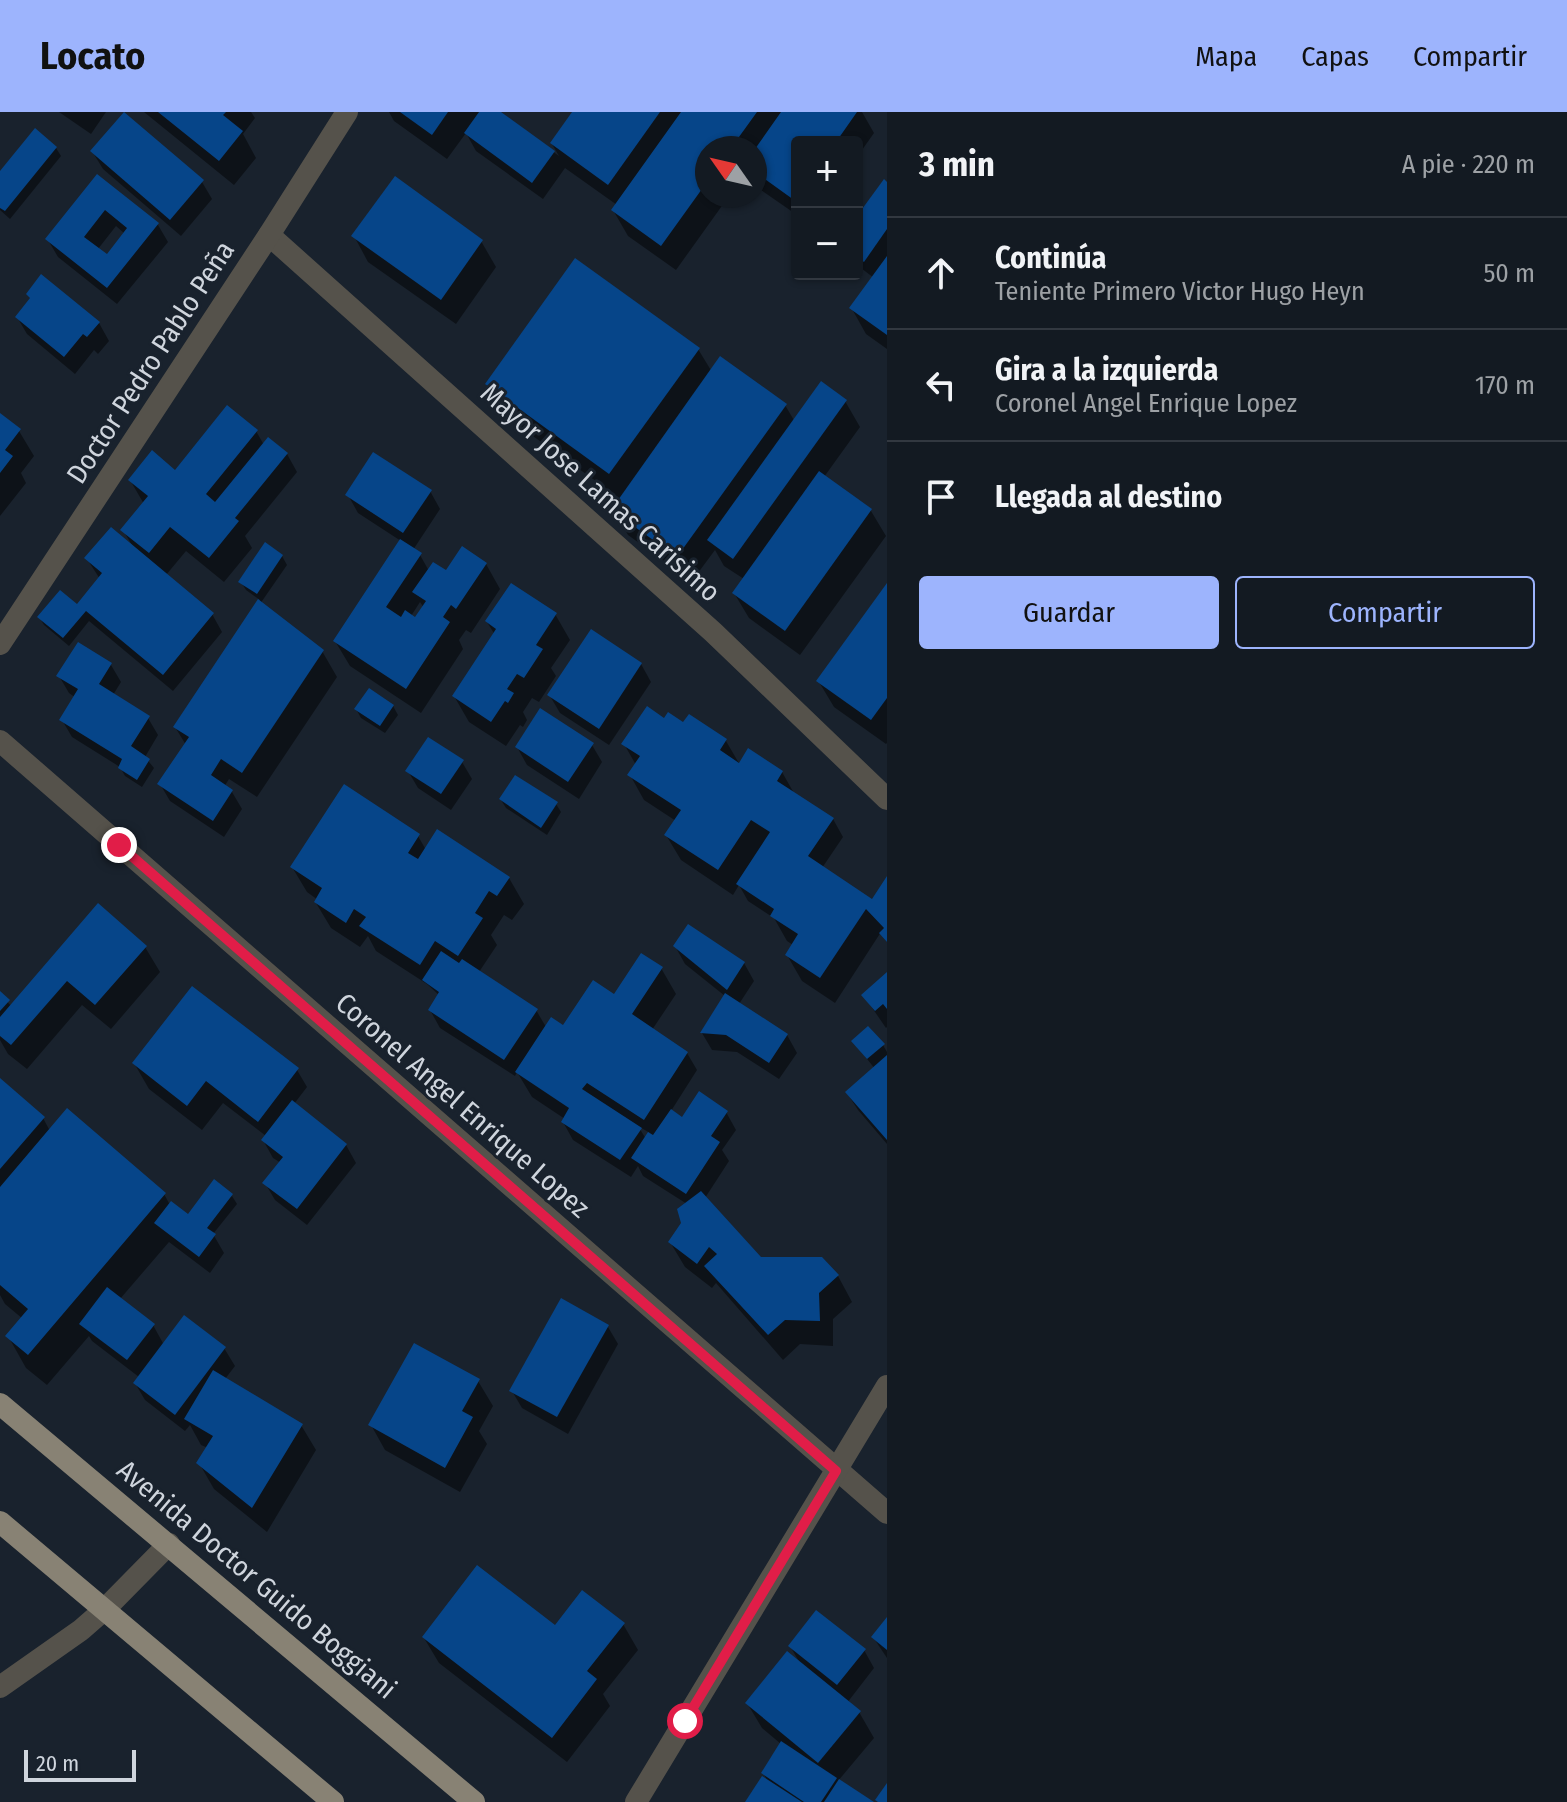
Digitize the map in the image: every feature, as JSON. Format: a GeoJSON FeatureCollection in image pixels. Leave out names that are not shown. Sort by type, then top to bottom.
{"type":"FeatureCollection","features":[{"type":"Feature","properties":{"kind":"main road","name":"Avenida Doctor Guido Boggiani"},"geometry":{"type":"LineString","coordinates":[[0,1404],[474,1802]]}},
{"type":"Feature","properties":{"kind":"main road"},"geometry":{"type":"LineString","coordinates":[[0,1522],[333,1802]]}},
{"type":"Feature","properties":{"kind":"street","name":"Doctor Pedro Pablo Peña"},"geometry":{"type":"LineString","coordinates":[[0,644],[347,112]]}},
{"type":"Feature","properties":{"kind":"street","name":"Mayor Jose Lamas Carisimo"},"geometry":{"type":"LineString","coordinates":[[269,235],[701,621],[887,799]]}},
{"type":"Feature","properties":{"kind":"street","name":"Coronel Angel Enrique Lopez"},"geometry":{"type":"LineString","coordinates":[[0,741],[887,1513]]}},
{"type":"Feature","properties":{"kind":"street"},"geometry":{"type":"LineString","coordinates":[[636,1802],[887,1386]]}},
{"type":"Feature","properties":{"kind":"street"},"geometry":{"type":"LineString","coordinates":[[0,1687],[70,1638],[105,1609],[169,1544]]}},
{"type":"Feature","properties":{"kind":"building"},"geometry":{"type":"Polygon","coordinates":[[[124,112],[204,180],[170,220],[90,151],[124,112]]]}},
{"type":"Feature","properties":{"kind":"building"},"geometry":{"type":"Polygon","coordinates":[[[158,112],[226,112],[223,115],[243,131],[219,161],[158,112]]]}},
{"type":"Feature","properties":{"kind":"building"},"geometry":{"type":"Polygon","coordinates":[[[400,112],[448,112],[432,135],[400,112]]]}},
{"type":"Feature","properties":{"kind":"building"},"geometry":{"type":"Polygon","coordinates":[[[479,112],[501,112],[555,151],[532,183],[464,133],[479,112]]]}},
{"type":"Feature","properties":{"kind":"building"},"geometry":{"type":"Polygon","coordinates":[[[572,112],[660,112],[608,185],[550,143],[572,112]]]}},
{"type":"Feature","properties":{"kind":"building"},"geometry":{"type":"Polygon","coordinates":[[[681,112],[757,112],[740,136],[695,136],[695,199],[661,246],[611,210],[681,112]]]}},
{"type":"Feature","properties":{"kind":"building"},"geometry":{"type":"Polygon","coordinates":[[[781,112],[857,112],[840,136],[791,136],[791,198],[767,181],[767,136],[764,136],[781,112]]]}},
{"type":"Feature","properties":{"kind":"building"},"geometry":{"type":"Polygon","coordinates":[[[35,128],[57,147],[5,211],[0,208],[0,171],[35,128]]]}},
{"type":"Feature","properties":{"kind":"building"},"geometry":{"type":"Polygon","coordinates":[[[97,174],[159,223],[107,288],[45,239],[97,174]],[[105,210],[84,237],[107,254],[127,228],[105,210]]]}},
{"type":"Feature","properties":{"kind":"building"},"geometry":{"type":"Polygon","coordinates":[[[395,176],[483,240],[441,300],[351,236],[395,176]]]}},
{"type":"Feature","properties":{"kind":"building"},"geometry":{"type":"Polygon","coordinates":[[[884,179],[887,182],[887,229],[864,262],[863,261],[863,208],[884,179]]]}},
{"type":"Feature","properties":{"kind":"building"},"geometry":{"type":"Polygon","coordinates":[[[887,256],[887,335],[849,308],[887,256]]]}},
{"type":"Feature","properties":{"kind":"building"},"geometry":{"type":"Polygon","coordinates":[[[575,258],[700,348],[609,474],[485,384],[575,258]]]}},
{"type":"Feature","properties":{"kind":"building"},"geometry":{"type":"Polygon","coordinates":[[[41,274],[100,322],[87,337],[83,334],[64,357],[15,317],[30,298],[26,294],[41,274]]]}},
{"type":"Feature","properties":{"kind":"building"},"geometry":{"type":"Polygon","coordinates":[[[720,356],[787,404],[677,557],[611,510],[720,356]]]}},
{"type":"Feature","properties":{"kind":"building"},"geometry":{"type":"Polygon","coordinates":[[[821,381],[847,400],[733,559],[707,540],[821,381]]]}},
{"type":"Feature","properties":{"kind":"building"},"geometry":{"type":"Polygon","coordinates":[[[227,405],[258,430],[206,494],[215,502],[268,437],[288,453],[235,518],[239,521],[209,558],[170,527],[149,553],[120,530],[148,496],[128,480],[152,450],[175,470],[227,405]]]}},
{"type":"Feature","properties":{"kind":"building"},"geometry":{"type":"Polygon","coordinates":[[[0,413],[21,429],[5,450],[13,456],[0,473],[0,413]]]}},
{"type":"Feature","properties":{"kind":"building"},"geometry":{"type":"Polygon","coordinates":[[[373,452],[432,490],[403,533],[345,495],[373,452]]]}},
{"type":"Feature","properties":{"kind":"building"},"geometry":{"type":"Polygon","coordinates":[[[819,471],[872,509],[785,631],[732,593],[819,471]]]}},
{"type":"Feature","properties":{"kind":"building"},"geometry":{"type":"Polygon","coordinates":[[[111,527],[214,613],[163,675],[86,611],[63,638],[37,617],[60,590],[77,604],[102,573],[84,558],[111,527]]]}},
{"type":"Feature","properties":{"kind":"building"},"geometry":{"type":"Polygon","coordinates":[[[400,539],[422,553],[386,607],[401,617],[405,610],[415,617],[426,601],[412,592],[433,562],[446,570],[462,546],[487,563],[456,609],[451,605],[443,617],[450,622],[406,689],[333,641],[400,539]]]}},
{"type":"Feature","properties":{"kind":"building"},"geometry":{"type":"Polygon","coordinates":[[[265,542],[283,555],[257,594],[238,582],[265,542]]]}},
{"type":"Feature","properties":{"kind":"building"},"geometry":{"type":"Polygon","coordinates":[[[511,583],[557,613],[536,645],[543,649],[524,678],[517,674],[507,689],[514,693],[491,722],[452,696],[496,629],[485,621],[511,583]]]}},
{"type":"Feature","properties":{"kind":"building"},"geometry":{"type":"Polygon","coordinates":[[[887,583],[887,698],[871,720],[816,681],[887,583]]]}},
{"type":"Feature","properties":{"kind":"building"},"geometry":{"type":"Polygon","coordinates":[[[258,599],[324,650],[242,773],[221,759],[211,775],[233,790],[213,821],[157,784],[189,737],[173,727],[258,599]]]}},
{"type":"Feature","properties":{"kind":"building"},"geometry":{"type":"Polygon","coordinates":[[[591,629],[642,663],[599,729],[547,695],[591,629]]]}},
{"type":"Feature","properties":{"kind":"building"},"geometry":{"type":"Polygon","coordinates":[[[78,642],[112,663],[99,684],[150,716],[131,746],[150,759],[137,780],[118,768],[122,759],[59,720],[78,689],[56,676],[78,642]]]}},
{"type":"Feature","properties":{"kind":"building"},"geometry":{"type":"Polygon","coordinates":[[[369,688],[394,705],[380,726],[354,709],[369,688]]]}},
{"type":"Feature","properties":{"kind":"building"},"geometry":{"type":"Polygon","coordinates":[[[647,706],[664,718],[668,712],[683,722],[689,714],[727,739],[720,750],[739,763],[748,748],[783,771],[777,781],[834,818],[808,856],[872,899],[887,876],[887,942],[879,933],[884,928],[866,909],[820,978],[785,955],[798,934],[770,916],[774,909],[736,884],[770,832],[751,820],[718,870],[664,835],[681,810],[627,775],[640,756],[621,744],[647,706]]]}},
{"type":"Feature","properties":{"kind":"building"},"geometry":{"type":"Polygon","coordinates":[[[540,708],[594,743],[568,782],[515,747],[540,708]]]}},
{"type":"Feature","properties":{"kind":"building"},"geometry":{"type":"Polygon","coordinates":[[[428,737],[464,760],[441,794],[405,771],[428,737]]]}},
{"type":"Feature","properties":{"kind":"building"},"geometry":{"type":"Polygon","coordinates":[[[515,775],[558,802],[541,828],[499,799],[515,775]]]}},
{"type":"Feature","properties":{"kind":"building"},"geometry":{"type":"Polygon","coordinates":[[[344,784],[420,834],[408,853],[418,859],[437,829],[510,877],[497,896],[489,891],[475,913],[483,918],[458,956],[435,941],[420,965],[359,926],[366,917],[354,909],[346,923],[314,902],[322,888],[290,867],[344,784]]]}},
{"type":"Feature","properties":{"kind":"building"},"geometry":{"type":"Polygon","coordinates":[[[98,903],[147,946],[95,1005],[67,981],[11,1045],[0,1036],[0,1017],[98,903]]]}},
{"type":"Feature","properties":{"kind":"building"},"geometry":{"type":"Polygon","coordinates":[[[688,924],[745,962],[727,990],[673,946],[688,924]]]}},
{"type":"Feature","properties":{"kind":"building"},"geometry":{"type":"Polygon","coordinates":[[[441,951],[459,963],[462,959],[538,1009],[504,1060],[428,1010],[439,992],[422,980],[441,951]]]}},
{"type":"Feature","properties":{"kind":"building"},"geometry":{"type":"Polygon","coordinates":[[[641,953],[663,967],[632,1014],[688,1052],[644,1120],[587,1083],[582,1089],[642,1128],[620,1160],[561,1122],[569,1108],[515,1072],[551,1017],[563,1025],[593,980],[614,994],[641,953]]]}},
{"type":"Feature","properties":{"kind":"building"},"geometry":{"type":"Polygon","coordinates":[[[887,972],[887,1009],[883,1004],[875,1011],[861,995],[887,972]]]}},
{"type":"Feature","properties":{"kind":"building"},"geometry":{"type":"Polygon","coordinates":[[[192,986],[299,1068],[258,1122],[206,1081],[187,1106],[132,1063],[192,986]]]}},
{"type":"Feature","properties":{"kind":"building"},"geometry":{"type":"Polygon","coordinates":[[[0,991],[10,1000],[0,1011],[0,991]]]}},
{"type":"Feature","properties":{"kind":"building"},"geometry":{"type":"Polygon","coordinates":[[[725,993],[788,1034],[769,1063],[726,1035],[700,1033],[725,993]]]}},
{"type":"Feature","properties":{"kind":"building"},"geometry":{"type":"Polygon","coordinates":[[[868,1026],[885,1044],[867,1059],[851,1041],[868,1026]]]}},
{"type":"Feature","properties":{"kind":"building"},"geometry":{"type":"Polygon","coordinates":[[[887,1055],[887,1140],[845,1092],[887,1055]]]}},
{"type":"Feature","properties":{"kind":"building"},"geometry":{"type":"Polygon","coordinates":[[[0,1078],[45,1117],[0,1169],[0,1078]]]}},
{"type":"Feature","properties":{"kind":"building"},"geometry":{"type":"Polygon","coordinates":[[[699,1091],[728,1111],[711,1136],[720,1142],[686,1194],[631,1158],[648,1132],[653,1135],[671,1109],[682,1117],[699,1091]]]}},
{"type":"Feature","properties":{"kind":"building"},"geometry":{"type":"Polygon","coordinates":[[[292,1100],[347,1144],[297,1209],[262,1183],[283,1157],[261,1140],[292,1100]]]}},
{"type":"Feature","properties":{"kind":"building"},"geometry":{"type":"Polygon","coordinates":[[[67,1108],[166,1193],[28,1355],[5,1336],[28,1309],[0,1285],[0,1187],[67,1108]]]}},
{"type":"Feature","properties":{"kind":"building"},"geometry":{"type":"Polygon","coordinates":[[[214,1179],[233,1194],[207,1228],[216,1234],[199,1257],[154,1223],[171,1201],[188,1214],[214,1179]]]}},
{"type":"Feature","properties":{"kind":"building"},"geometry":{"type":"Polygon","coordinates":[[[701,1191],[761,1257],[822,1257],[839,1275],[819,1293],[820,1321],[785,1320],[768,1335],[704,1266],[717,1254],[709,1247],[697,1264],[668,1242],[681,1223],[677,1209],[701,1191]]]}},
{"type":"Feature","properties":{"kind":"building"},"geometry":{"type":"Polygon","coordinates":[[[107,1287],[155,1324],[127,1360],[79,1324],[107,1287]]]}},
{"type":"Feature","properties":{"kind":"building"},"geometry":{"type":"Polygon","coordinates":[[[561,1298],[609,1325],[557,1417],[509,1391],[561,1298]]]}},
{"type":"Feature","properties":{"kind":"building"},"geometry":{"type":"Polygon","coordinates":[[[184,1315],[226,1347],[175,1415],[133,1383],[184,1315]]]}},
{"type":"Feature","properties":{"kind":"building"},"geometry":{"type":"Polygon","coordinates":[[[414,1343],[480,1379],[462,1411],[473,1417],[445,1468],[368,1425],[414,1343]]]}},
{"type":"Feature","properties":{"kind":"building"},"geometry":{"type":"Polygon","coordinates":[[[213,1370],[303,1424],[252,1508],[196,1463],[213,1436],[184,1419],[213,1370]]]}},
{"type":"Feature","properties":{"kind":"building"},"geometry":{"type":"Polygon","coordinates":[[[477,1565],[555,1625],[582,1590],[625,1623],[587,1671],[597,1679],[552,1738],[422,1637],[477,1565]]]}},
{"type":"Feature","properties":{"kind":"building"},"geometry":{"type":"Polygon","coordinates":[[[816,1610],[866,1649],[837,1685],[788,1646],[816,1610]]]}},
{"type":"Feature","properties":{"kind":"building"},"geometry":{"type":"Polygon","coordinates":[[[887,1617],[887,1650],[871,1637],[887,1617]]]}},
{"type":"Feature","properties":{"kind":"building"},"geometry":{"type":"Polygon","coordinates":[[[787,1651],[861,1711],[818,1763],[745,1703],[787,1651]]]}},
{"type":"Feature","properties":{"kind":"building"},"geometry":{"type":"Polygon","coordinates":[[[781,1741],[837,1778],[821,1802],[804,1802],[761,1773],[781,1741]]]}},
{"type":"Feature","properties":{"kind":"building"},"geometry":{"type":"Polygon","coordinates":[[[762,1776],[802,1802],[745,1802],[762,1776]]]}},
{"type":"Feature","properties":{"kind":"building"},"geometry":{"type":"Polygon","coordinates":[[[839,1779],[874,1802],[824,1802],[839,1779]]]}},
{"type":"Feature","properties":{"kind":"building"},"geometry":{"type":"Polygon","coordinates":[[[887,1783],[887,1802],[878,1802],[875,1800],[887,1783]]]}},
{"type":"Feature","properties":{"kind":"route"},"geometry":{"type":"LineString","coordinates":[[119,845],[836,1471],[685,1721]]}}]}
